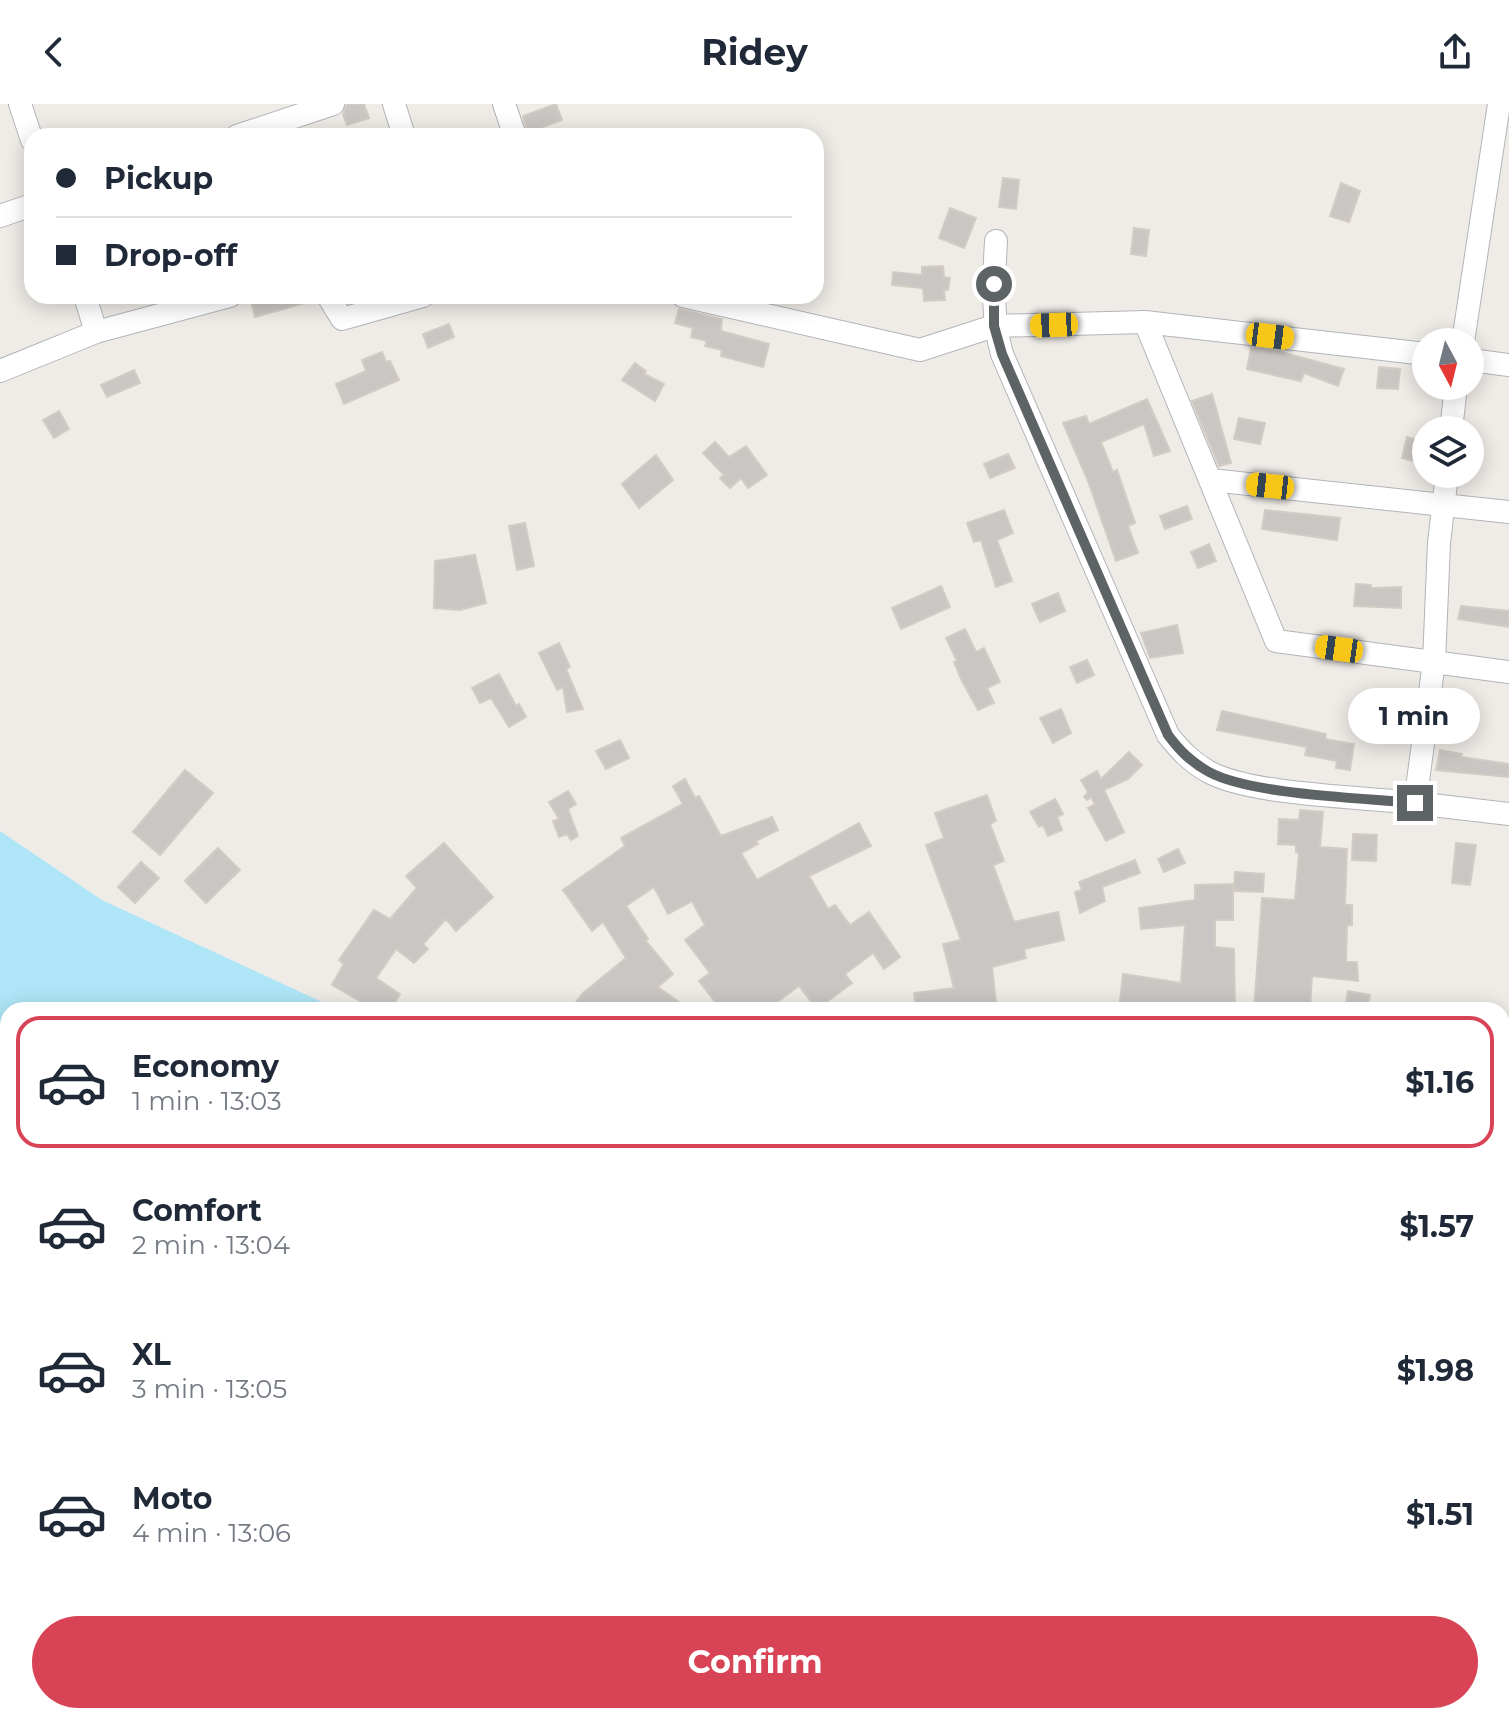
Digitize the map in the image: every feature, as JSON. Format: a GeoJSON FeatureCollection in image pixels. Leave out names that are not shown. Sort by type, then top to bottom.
{"type":"FeatureCollection","features":[{"type":"Feature","properties":{"kind":"street"},"geometry":{"type":"LineString","coordinates":[[20,104],[28,128]]}},
{"type":"Feature","properties":{"kind":"street"},"geometry":{"type":"LineString","coordinates":[[261,128],[333,104]]}},
{"type":"Feature","properties":{"kind":"street"},"geometry":{"type":"LineString","coordinates":[[394,104],[402,128]]}},
{"type":"Feature","properties":{"kind":"street"},"geometry":{"type":"LineString","coordinates":[[504,104],[512,128]]}},
{"type":"Feature","properties":{"kind":"street"},"geometry":{"type":"LineString","coordinates":[[1465,328],[1499,104]]}},
{"type":"Feature","properties":{"kind":"street"},"geometry":{"type":"LineString","coordinates":[[0,216],[24,208]]}},
{"type":"Feature","properties":{"kind":"street"},"geometry":{"type":"LineString","coordinates":[[996,241],[994,326],[1002,354],[1162,722],[1168,735],[1186,757],[1212,773],[1248,785],[1509,814]]}},
{"type":"Feature","properties":{"kind":"street"},"geometry":{"type":"LineString","coordinates":[[87,304],[96,332]]}},
{"type":"Feature","properties":{"kind":"street"},"geometry":{"type":"LineString","coordinates":[[0,371],[96,332],[200,304]]}},
{"type":"Feature","properties":{"kind":"street"},"geometry":{"type":"LineString","coordinates":[[333,304],[342,319],[395,304]]}},
{"type":"Feature","properties":{"kind":"street"},"geometry":{"type":"LineString","coordinates":[[718,304],[920,350],[994,326],[1145,322],[1412,352]]}},
{"type":"Feature","properties":{"kind":"street"},"geometry":{"type":"LineString","coordinates":[[1145,322],[1276,641],[1509,672]]}},
{"type":"Feature","properties":{"kind":"street"},"geometry":{"type":"LineString","coordinates":[[1484,362],[1509,365]]}},
{"type":"Feature","properties":{"kind":"street"},"geometry":{"type":"LineString","coordinates":[[1211,480],[1509,512]]}},
{"type":"Feature","properties":{"kind":"street"},"geometry":{"type":"LineString","coordinates":[[1415,803],[1434,662],[1439,543],[1446,488]]}},
{"type":"Feature","properties":{"kind":"water"},"geometry":{"type":"Polygon","coordinates":[[[0,831],[102,900],[322,1002],[0,1002],[0,831]]]}},
{"type":"Feature","properties":{"kind":"building"},"geometry":{"type":"Polygon","coordinates":[[[347,104],[364,104],[369,118],[347,125],[343,114],[347,104]]]}},
{"type":"Feature","properties":{"kind":"building"},"geometry":{"type":"Polygon","coordinates":[[[556,104],[562,120],[541,128],[527,128],[523,116],[556,104]]]}},
{"type":"Feature","properties":{"kind":"building"},"geometry":{"type":"Polygon","coordinates":[[[1003,178],[1019,180],[1016,209],[999,207],[1003,178]]]}},
{"type":"Feature","properties":{"kind":"building"},"geometry":{"type":"Polygon","coordinates":[[[1341,183],[1360,191],[1349,222],[1330,216],[1341,183]]]}},
{"type":"Feature","properties":{"kind":"building"},"geometry":{"type":"Polygon","coordinates":[[[950,208],[976,218],[964,248],[939,238],[950,208]]]}},
{"type":"Feature","properties":{"kind":"building"},"geometry":{"type":"Polygon","coordinates":[[[1134,228],[1149,230],[1146,256],[1131,254],[1134,228]]]}},
{"type":"Feature","properties":{"kind":"building"},"geometry":{"type":"Polygon","coordinates":[[[943,266],[944,277],[950,278],[948,290],[944,290],[945,300],[924,301],[923,288],[892,285],[893,272],[922,275],[922,267],[943,266]]]}},
{"type":"Feature","properties":{"kind":"building"},"geometry":{"type":"Polygon","coordinates":[[[252,304],[301,304],[255,317],[252,304]]]}},
{"type":"Feature","properties":{"kind":"building"},"geometry":{"type":"Polygon","coordinates":[[[679,309],[722,319],[721,331],[769,344],[763,367],[721,356],[722,350],[705,346],[707,341],[691,337],[693,328],[675,323],[679,309]]]}},
{"type":"Feature","properties":{"kind":"building"},"geometry":{"type":"Polygon","coordinates":[[[449,324],[454,337],[428,348],[423,334],[449,324]]]}},
{"type":"Feature","properties":{"kind":"building"},"geometry":{"type":"Polygon","coordinates":[[[1251,348],[1277,351],[1344,369],[1338,386],[1304,373],[1301,381],[1247,369],[1251,348]]]}},
{"type":"Feature","properties":{"kind":"building"},"geometry":{"type":"Polygon","coordinates":[[[382,352],[399,380],[344,404],[336,384],[366,371],[362,360],[382,352]]]}},
{"type":"Feature","properties":{"kind":"building"},"geometry":{"type":"Polygon","coordinates":[[[635,363],[646,371],[644,374],[664,384],[655,401],[622,380],[635,363]]]}},
{"type":"Feature","properties":{"kind":"building"},"geometry":{"type":"Polygon","coordinates":[[[1379,367],[1400,369],[1398,389],[1377,388],[1379,367]]]}},
{"type":"Feature","properties":{"kind":"building"},"geometry":{"type":"Polygon","coordinates":[[[134,370],[140,383],[107,397],[101,385],[134,370]]]}},
{"type":"Feature","properties":{"kind":"building"},"geometry":{"type":"Polygon","coordinates":[[[1212,394],[1231,463],[1219,466],[1192,401],[1212,394]]]}},
{"type":"Feature","properties":{"kind":"building"},"geometry":{"type":"Polygon","coordinates":[[[1147,399],[1170,451],[1154,456],[1144,424],[1101,442],[1113,472],[1117,470],[1135,523],[1128,526],[1138,553],[1116,561],[1088,481],[1063,423],[1086,416],[1089,424],[1147,399]]]}},
{"type":"Feature","properties":{"kind":"building"},"geometry":{"type":"Polygon","coordinates":[[[59,411],[69,429],[54,438],[43,420],[59,411]]]}},
{"type":"Feature","properties":{"kind":"building"},"geometry":{"type":"Polygon","coordinates":[[[1239,418],[1265,423],[1260,444],[1234,439],[1239,418]]]}},
{"type":"Feature","properties":{"kind":"building"},"geometry":{"type":"Polygon","coordinates":[[[1407,437],[1412,438],[1412,460],[1402,458],[1407,437]]]}},
{"type":"Feature","properties":{"kind":"building"},"geometry":{"type":"Polygon","coordinates":[[[715,442],[729,457],[746,446],[767,475],[748,488],[741,478],[730,488],[720,478],[724,475],[703,453],[715,442]]]}},
{"type":"Feature","properties":{"kind":"building"},"geometry":{"type":"Polygon","coordinates":[[[1008,454],[1015,468],[990,478],[984,464],[1008,454]]]}},
{"type":"Feature","properties":{"kind":"building"},"geometry":{"type":"Polygon","coordinates":[[[656,455],[673,480],[639,508],[622,484],[656,455]]]}},
{"type":"Feature","properties":{"kind":"building"},"geometry":{"type":"Polygon","coordinates":[[[1187,506],[1192,519],[1165,529],[1160,516],[1187,506]]]}},
{"type":"Feature","properties":{"kind":"building"},"geometry":{"type":"Polygon","coordinates":[[[1004,510],[1013,533],[997,540],[1012,581],[996,587],[981,540],[974,542],[967,523],[1004,510]]]}},
{"type":"Feature","properties":{"kind":"building"},"geometry":{"type":"Polygon","coordinates":[[[1265,510],[1340,518],[1337,540],[1262,529],[1265,510]]]}},
{"type":"Feature","properties":{"kind":"building"},"geometry":{"type":"Polygon","coordinates":[[[525,523],[534,566],[517,570],[509,526],[525,523]]]}},
{"type":"Feature","properties":{"kind":"building"},"geometry":{"type":"Polygon","coordinates":[[[1209,544],[1216,561],[1198,568],[1191,552],[1209,544]]]}},
{"type":"Feature","properties":{"kind":"building"},"geometry":{"type":"Polygon","coordinates":[[[475,555],[486,603],[460,610],[434,608],[435,561],[475,555]]]}},
{"type":"Feature","properties":{"kind":"building"},"geometry":{"type":"Polygon","coordinates":[[[1356,584],[1371,585],[1371,588],[1401,587],[1401,608],[1354,606],[1356,584]]]}},
{"type":"Feature","properties":{"kind":"building"},"geometry":{"type":"Polygon","coordinates":[[[941,586],[950,607],[901,629],[892,608],[941,586]]]}},
{"type":"Feature","properties":{"kind":"building"},"geometry":{"type":"Polygon","coordinates":[[[1058,593],[1065,611],[1040,622],[1032,604],[1058,593]]]}},
{"type":"Feature","properties":{"kind":"building"},"geometry":{"type":"Polygon","coordinates":[[[1461,606],[1509,611],[1509,627],[1458,619],[1461,606]]]}},
{"type":"Feature","properties":{"kind":"building"},"geometry":{"type":"Polygon","coordinates":[[[1177,625],[1183,653],[1150,658],[1141,633],[1177,625]]]}},
{"type":"Feature","properties":{"kind":"building"},"geometry":{"type":"Polygon","coordinates":[[[965,629],[976,652],[984,648],[1000,682],[987,688],[994,703],[978,710],[962,681],[946,638],[965,629]]]}},
{"type":"Feature","properties":{"kind":"building"},"geometry":{"type":"Polygon","coordinates":[[[559,643],[583,709],[567,712],[563,687],[557,690],[539,653],[559,643]]]}},
{"type":"Feature","properties":{"kind":"building"},"geometry":{"type":"Polygon","coordinates":[[[1087,660],[1094,675],[1077,683],[1070,667],[1087,660]]]}},
{"type":"Feature","properties":{"kind":"building"},"geometry":{"type":"Polygon","coordinates":[[[499,674],[516,706],[519,704],[526,717],[509,727],[491,698],[480,703],[472,688],[499,674]]]}},
{"type":"Feature","properties":{"kind":"building"},"geometry":{"type":"Polygon","coordinates":[[[1061,709],[1071,733],[1053,743],[1040,718],[1061,709]]]}},
{"type":"Feature","properties":{"kind":"building"},"geometry":{"type":"Polygon","coordinates":[[[1222,711],[1326,734],[1325,739],[1354,744],[1350,770],[1336,768],[1337,761],[1305,755],[1307,747],[1217,730],[1222,711]]]}},
{"type":"Feature","properties":{"kind":"building"},"geometry":{"type":"Polygon","coordinates":[[[620,740],[629,758],[606,769],[596,751],[620,740]]]}},
{"type":"Feature","properties":{"kind":"building"},"geometry":{"type":"Polygon","coordinates":[[[1440,750],[1462,754],[1461,757],[1509,764],[1509,777],[1436,770],[1440,750]]]}},
{"type":"Feature","properties":{"kind":"building"},"geometry":{"type":"Polygon","coordinates":[[[1129,752],[1142,765],[1128,779],[1104,790],[1124,832],[1106,841],[1088,808],[1095,804],[1091,797],[1087,800],[1084,797],[1088,792],[1081,780],[1097,771],[1101,779],[1129,752]]]}},
{"type":"Feature","properties":{"kind":"building"},"geometry":{"type":"Polygon","coordinates":[[[185,770],[213,793],[160,855],[133,832],[185,770]]]}},
{"type":"Feature","properties":{"kind":"building"},"geometry":{"type":"Polygon","coordinates":[[[685,779],[695,798],[699,796],[721,836],[772,817],[778,830],[741,853],[757,880],[859,823],[871,846],[809,876],[828,909],[835,905],[850,925],[869,912],[900,957],[884,969],[873,953],[845,974],[852,983],[826,1002],[812,1002],[799,986],[777,1002],[715,1002],[699,981],[710,973],[685,940],[705,925],[692,901],[668,914],[654,887],[626,906],[648,939],[645,940],[673,974],[658,987],[679,1002],[576,1002],[626,958],[603,922],[592,931],[563,890],[625,846],[621,838],[683,804],[673,786],[685,779]]]}},
{"type":"Feature","properties":{"kind":"building"},"geometry":{"type":"Polygon","coordinates":[[[568,791],[576,804],[568,809],[578,836],[571,840],[567,834],[559,837],[553,821],[559,819],[549,802],[568,791]]]}},
{"type":"Feature","properties":{"kind":"building"},"geometry":{"type":"Polygon","coordinates":[[[987,795],[996,821],[990,824],[1004,861],[993,865],[1014,922],[1058,912],[1064,940],[1024,949],[1026,958],[992,967],[996,1002],[915,1002],[914,993],[954,988],[943,944],[961,940],[926,845],[944,838],[935,813],[987,795]]]}},
{"type":"Feature","properties":{"kind":"building"},"geometry":{"type":"Polygon","coordinates":[[[1055,799],[1063,814],[1057,817],[1062,830],[1048,836],[1043,825],[1039,827],[1030,812],[1055,799]]]}},
{"type":"Feature","properties":{"kind":"building"},"geometry":{"type":"Polygon","coordinates":[[[1300,810],[1323,812],[1320,847],[1347,849],[1345,905],[1352,905],[1352,925],[1347,925],[1346,962],[1357,962],[1358,981],[1312,976],[1310,1002],[1255,1002],[1262,898],[1295,900],[1299,853],[1296,852],[1296,845],[1278,844],[1279,819],[1299,820],[1300,810]]]}},
{"type":"Feature","properties":{"kind":"building"},"geometry":{"type":"Polygon","coordinates":[[[1353,834],[1377,835],[1376,861],[1352,860],[1353,834]]]}},
{"type":"Feature","properties":{"kind":"building"},"geometry":{"type":"Polygon","coordinates":[[[444,843],[493,897],[456,931],[446,919],[423,944],[428,949],[414,963],[396,949],[376,978],[400,994],[395,1002],[362,1002],[332,985],[344,964],[339,960],[374,910],[390,919],[417,888],[406,876],[444,843]]]}},
{"type":"Feature","properties":{"kind":"building"},"geometry":{"type":"Polygon","coordinates":[[[1456,843],[1476,845],[1470,885],[1452,883],[1456,843]]]}},
{"type":"Feature","properties":{"kind":"building"},"geometry":{"type":"Polygon","coordinates":[[[218,848],[240,870],[206,903],[185,881],[218,848]]]}},
{"type":"Feature","properties":{"kind":"building"},"geometry":{"type":"Polygon","coordinates":[[[1178,849],[1185,863],[1164,872],[1158,859],[1178,849]]]}},
{"type":"Feature","properties":{"kind":"building"},"geometry":{"type":"Polygon","coordinates":[[[1135,860],[1140,873],[1102,887],[1105,901],[1080,913],[1075,892],[1082,890],[1079,882],[1135,860]]]}},
{"type":"Feature","properties":{"kind":"building"},"geometry":{"type":"Polygon","coordinates":[[[141,862],[159,878],[135,903],[118,887],[141,862]]]}},
{"type":"Feature","properties":{"kind":"building"},"geometry":{"type":"Polygon","coordinates":[[[1235,872],[1264,874],[1263,892],[1234,891],[1235,872]]]}},
{"type":"Feature","properties":{"kind":"building"},"geometry":{"type":"Polygon","coordinates":[[[1233,884],[1233,920],[1215,920],[1215,947],[1234,949],[1235,1002],[1120,1002],[1123,974],[1181,983],[1185,925],[1141,929],[1139,908],[1195,900],[1195,885],[1233,884]]]}},
{"type":"Feature","properties":{"kind":"building"},"geometry":{"type":"Polygon","coordinates":[[[1348,991],[1370,995],[1369,1002],[1346,1002],[1348,991]]]}},
{"type":"Feature","properties":{"kind":"route"},"geometry":{"type":"LineString","coordinates":[[994,284],[994,326],[1002,354],[1168,735],[1186,757],[1212,773],[1248,785],[1415,803]]}}]}
